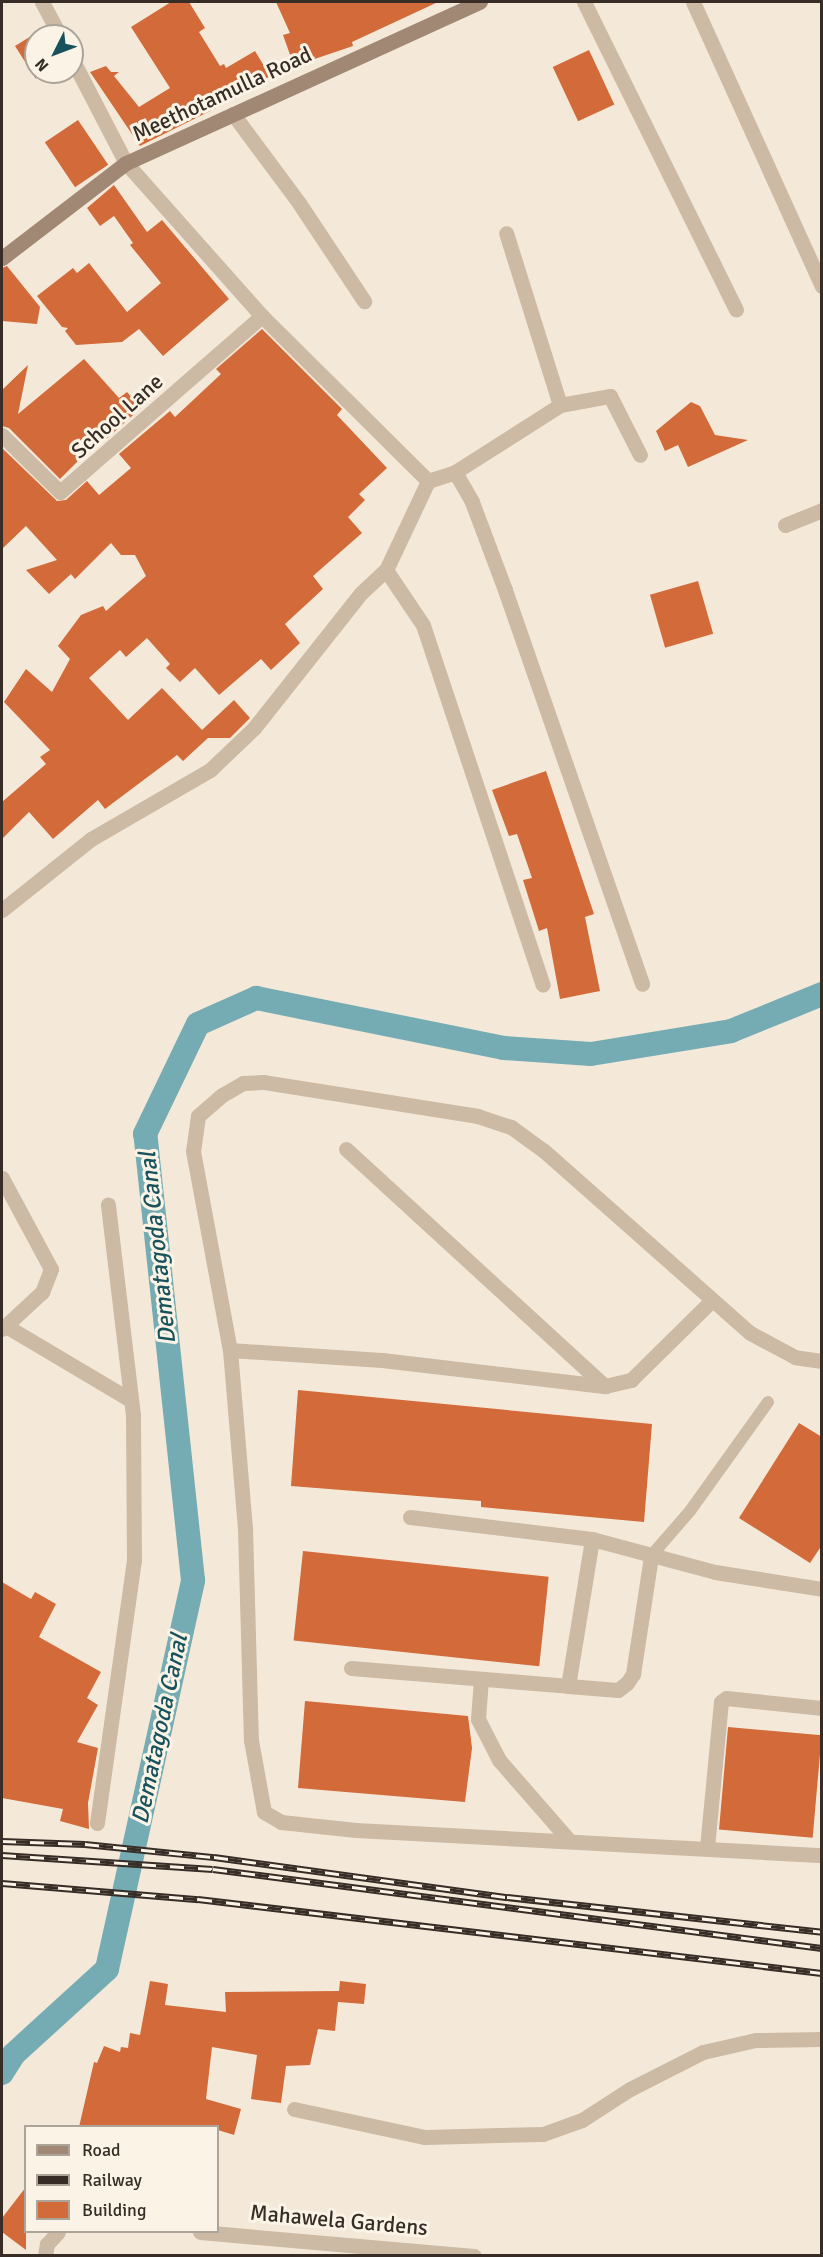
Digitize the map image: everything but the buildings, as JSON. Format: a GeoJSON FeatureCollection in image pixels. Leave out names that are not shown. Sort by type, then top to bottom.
{"type":"FeatureCollection","features":[{"type":"Feature","properties":{"kind":"street"},"geometry":{"type":"LineString","coordinates":[[42,2],[54,24]]}},
{"type":"Feature","properties":{"kind":"street","name":"Meethotamulla Road"},"geometry":{"type":"LineString","coordinates":[[2,258],[126,164],[480,2]]}},
{"type":"Feature","properties":{"kind":"street"},"geometry":{"type":"LineString","coordinates":[[585,2],[736,309]]}},
{"type":"Feature","properties":{"kind":"street"},"geometry":{"type":"LineString","coordinates":[[693,2],[822,286]]}},
{"type":"Feature","properties":{"kind":"street"},"geometry":{"type":"LineString","coordinates":[[84,82],[126,164],[262,316],[428,481]]}},
{"type":"Feature","properties":{"kind":"street"},"geometry":{"type":"LineString","coordinates":[[233,114],[299,203],[364,302]]}},
{"type":"Feature","properties":{"kind":"street"},"geometry":{"type":"LineString","coordinates":[[506,233],[560,405]]}},
{"type":"Feature","properties":{"kind":"street","name":"School Lane"},"geometry":{"type":"LineString","coordinates":[[2,435],[60,492],[262,316]]}},
{"type":"Feature","properties":{"kind":"street"},"geometry":{"type":"LineString","coordinates":[[2,910],[91,839],[210,770],[254,728],[361,593],[386,570],[428,481],[455,472],[560,405],[610,396],[640,455]]}},
{"type":"Feature","properties":{"kind":"street"},"geometry":{"type":"LineString","coordinates":[[455,472],[472,502],[506,590],[642,984]]}},
{"type":"Feature","properties":{"kind":"street"},"geometry":{"type":"LineString","coordinates":[[785,525],[822,510]]}},
{"type":"Feature","properties":{"kind":"street"},"geometry":{"type":"LineString","coordinates":[[386,570],[423,625],[543,985]]}},
{"type":"Feature","properties":{"kind":"street"},"geometry":{"type":"LineString","coordinates":[[822,1361],[795,1358],[750,1333],[711,1301],[544,1151],[511,1127],[478,1116],[263,1082],[243,1083],[222,1095],[198,1116],[193,1151],[230,1350],[245,1528],[251,1740],[264,1812],[280,1822],[356,1830],[568,1839],[822,1855]]}},
{"type":"Feature","properties":{"kind":"street"},"geometry":{"type":"LineString","coordinates":[[346,1149],[605,1386]]}},
{"type":"Feature","properties":{"kind":"street"},"geometry":{"type":"LineString","coordinates":[[2,1178],[51,1269],[42,1292],[4,1327],[129,1399]]}},
{"type":"Feature","properties":{"kind":"street"},"geometry":{"type":"LineString","coordinates":[[97,1823],[134,1561],[133,1415],[129,1399],[108,1204]]}},
{"type":"Feature","properties":{"kind":"street"},"geometry":{"type":"LineString","coordinates":[[230,1350],[382,1360],[605,1386],[631,1380],[711,1301]]}},
{"type":"Feature","properties":{"kind":"street"},"geometry":{"type":"LineString","coordinates":[[410,1517],[592,1539],[715,1572],[822,1589]]}},
{"type":"Feature","properties":{"kind":"street"},"geometry":{"type":"LineString","coordinates":[[568,1686],[592,1539]]}},
{"type":"Feature","properties":{"kind":"street"},"geometry":{"type":"LineString","coordinates":[[351,1668],[618,1690],[633,1674],[651,1556]]}},
{"type":"Feature","properties":{"kind":"street"},"geometry":{"type":"LineString","coordinates":[[481,1679],[478,1719],[499,1760],[568,1839]]}},
{"type":"Feature","properties":{"kind":"street"},"geometry":{"type":"LineString","coordinates":[[707,1847],[721,1702],[726,1698],[822,1708]]}},
{"type":"Feature","properties":{"kind":"street"},"geometry":{"type":"LineString","coordinates":[[294,2109],[425,2137],[543,2134],[582,2120],[630,2089],[703,2052],[756,2040],[822,2039]]}},
{"type":"Feature","properties":{"kind":"street"},"geometry":{"type":"LineString","coordinates":[[45,2256],[47,2244],[57,2233]]}},
{"type":"Feature","properties":{"kind":"street","name":"Mahawela Gardens"},"geometry":{"type":"LineString","coordinates":[[211,2233],[474,2256]]}},
{"type":"Feature","properties":{"kind":"lane"},"geometry":{"type":"LineString","coordinates":[[651,1556],[690,1510],[768,1402]]}},
{"type":"Feature","properties":{"kind":"waterway","name":"Dematagoda Canal"},"geometry":{"type":"LineString","coordinates":[[2,2073],[14,2054],[107,1969],[193,1580],[145,1134],[198,1024],[256,998],[504,1048],[591,1054],[731,1031],[822,994]]}},
{"type":"Feature","properties":{"kind":"railway"},"geometry":{"type":"LineString","coordinates":[[2,1841],[85,1844],[214,1857],[507,1897],[822,1932]]}},
{"type":"Feature","properties":{"kind":"railway"},"geometry":{"type":"LineString","coordinates":[[2,1855],[213,1869],[822,1948]]}},
{"type":"Feature","properties":{"kind":"railway"},"geometry":{"type":"LineString","coordinates":[[2,1883],[198,1899],[822,1973]]}}]}
